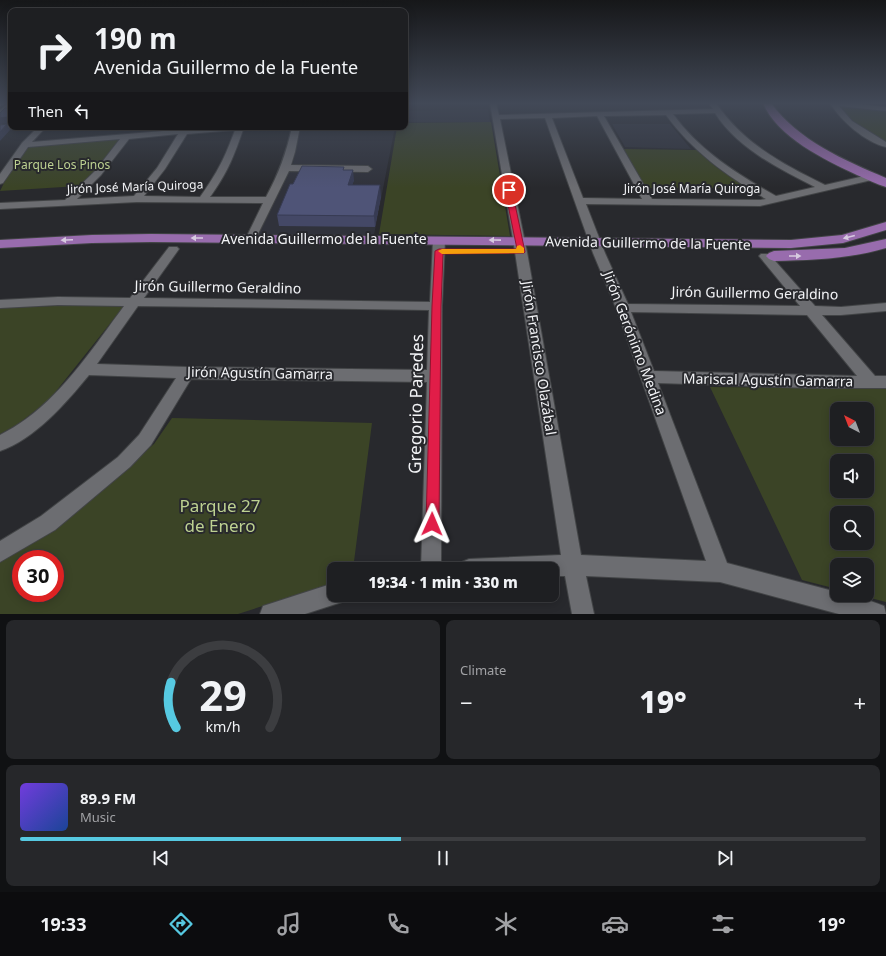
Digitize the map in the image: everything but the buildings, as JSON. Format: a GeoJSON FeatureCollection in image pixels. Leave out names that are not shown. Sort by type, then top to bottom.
{"type":"FeatureCollection","features":[{"type":"Feature","properties":{"kind":"main road"},"geometry":{"type":"LineString","coordinates":[[794,132],[838,160],[886,183]]}},
{"type":"Feature","properties":{"kind":"main road"},"geometry":{"type":"LineString","coordinates":[[809,132],[851,158],[886,175]]}},
{"type":"Feature","properties":{"kind":"main road","name":"Avenida Guillermo de la Fuente"},"geometry":{"type":"LineString","coordinates":[[597,248],[791,244],[843,239],[886,226]]}},
{"type":"Feature","properties":{"kind":"main road","name":"Avenida Guillermo de la Fuente"},"geometry":{"type":"LineString","coordinates":[[3,246],[92,239],[251,238],[439,246]]}},
{"type":"Feature","properties":{"kind":"main road","name":"Avenida Guillermo de la Fuente"},"geometry":{"type":"LineString","coordinates":[[0,255],[173,249],[520,246],[765,256],[831,253],[859,250],[886,243]]}},
{"type":"Feature","properties":{"kind":"street"},"geometry":{"type":"LineString","coordinates":[[0,181],[25,145],[38,132]]}},
{"type":"Feature","properties":{"kind":"street"},"geometry":{"type":"LineString","coordinates":[[137,199],[161,170],[184,132]]}},
{"type":"Feature","properties":{"kind":"street"},"geometry":{"type":"LineString","coordinates":[[25,145],[188,132]]}},
{"type":"Feature","properties":{"kind":"street"},"geometry":{"type":"LineString","coordinates":[[204,198],[220,176],[229,158],[238,132]]}},
{"type":"Feature","properties":{"kind":"street"},"geometry":{"type":"LineString","coordinates":[[251,238],[286,168],[295,132]]}},
{"type":"Feature","properties":{"kind":"street","name":"Jirón Francisco Olazábal"},"geometry":{"type":"LineString","coordinates":[[498,132],[520,246],[573,565],[583,614]]}},
{"type":"Feature","properties":{"kind":"street","name":"Jirón Gerónimo Medina"},"geometry":{"type":"LineString","coordinates":[[554,132],[597,248],[623,308],[720,572]]}},
{"type":"Feature","properties":{"kind":"street"},"geometry":{"type":"LineString","coordinates":[[609,132],[650,202]]}},
{"type":"Feature","properties":{"kind":"street"},"geometry":{"type":"LineString","coordinates":[[683,132],[711,159],[731,174],[775,200]]}},
{"type":"Feature","properties":{"kind":"street"},"geometry":{"type":"LineString","coordinates":[[737,132],[760,152],[787,170],[825,188]]}},
{"type":"Feature","properties":{"kind":"street"},"geometry":{"type":"LineString","coordinates":[[865,132],[886,145]]}},
{"type":"Feature","properties":{"kind":"street"},"geometry":{"type":"LineString","coordinates":[[68,202],[98,173],[127,136]]}},
{"type":"Feature","properties":{"kind":"street"},"geometry":{"type":"LineString","coordinates":[[286,168],[368,169]]}},
{"type":"Feature","properties":{"kind":"street","name":"Jirón José María Quiroga"},"geometry":{"type":"LineString","coordinates":[[580,201],[731,204],[760,203],[873,177]]}},
{"type":"Feature","properties":{"kind":"street","name":"Jirón José María Quiroga"},"geometry":{"type":"LineString","coordinates":[[0,206],[137,199],[204,198],[270,200]]}},
{"type":"Feature","properties":{"kind":"street","name":"Gregorio Paredes"},"geometry":{"type":"LineString","coordinates":[[432,562],[436,306],[439,246]]}},
{"type":"Feature","properties":{"kind":"street"},"geometry":{"type":"LineString","coordinates":[[0,444],[32,424],[60,399],[85,369],[173,249]]}},
{"type":"Feature","properties":{"kind":"street"},"geometry":{"type":"LineString","coordinates":[[765,256],[871,382]]}},
{"type":"Feature","properties":{"kind":"street","name":"Jirón Guillermo Geraldino"},"geometry":{"type":"LineString","coordinates":[[0,304],[58,301],[436,306]]}},
{"type":"Feature","properties":{"kind":"street","name":"Jirón Guillermo Geraldino"},"geometry":{"type":"LineString","coordinates":[[623,308],[841,310],[886,307]]}},
{"type":"Feature","properties":{"kind":"street","name":"Jirón Agustín Gamarra"},"geometry":{"type":"LineString","coordinates":[[85,369],[435,376]]}},
{"type":"Feature","properties":{"kind":"street"},"geometry":{"type":"LineString","coordinates":[[0,552],[48,523],[124,462],[145,440],[187,372]]}},
{"type":"Feature","properties":{"kind":"street","name":"Mariscal Agustín Gamarra"},"geometry":{"type":"LineString","coordinates":[[649,377],[812,382],[886,382]]}},
{"type":"Feature","properties":{"kind":"street"},"geometry":{"type":"LineString","coordinates":[[559,566],[720,572],[801,592],[876,614]]}},
{"type":"Feature","properties":{"kind":"street"},"geometry":{"type":"LineString","coordinates":[[271,614],[327,596]]}},
{"type":"Feature","properties":{"kind":"shaded area"},"geometry":{"type":"Polygon","coordinates":[[[299,132],[394,132],[374,235],[258,235],[293,163],[299,132]]]}},
{"type":"Feature","properties":{"kind":"shaded area"},"geometry":{"type":"Polygon","coordinates":[[[616,132],[676,132],[691,149],[625,147],[616,132]]]}},
{"type":"Feature","properties":{"kind":"green space"},"geometry":{"type":"Polygon","coordinates":[[[396,132],[493,132],[510,236],[379,234],[396,132]]]}},
{"type":"Feature","properties":{"kind":"green space"},"geometry":{"type":"Polygon","coordinates":[[[867,132],[886,132],[886,144],[867,132]]]}},
{"type":"Feature","properties":{"kind":"green space","name":"Parque Los Pinos"},"geometry":{"type":"Polygon","coordinates":[[[122,139],[93,174],[79,186],[0,191],[9,173],[28,146],[122,139]]]}},
{"type":"Feature","properties":{"kind":"green space"},"geometry":{"type":"Polygon","coordinates":[[[623,149],[697,150],[734,180],[748,188],[646,188],[623,149]]]}},
{"type":"Feature","properties":{"kind":"green space"},"geometry":{"type":"Polygon","coordinates":[[[124,306],[49,400],[18,424],[0,434],[0,308],[124,306]]]}},
{"type":"Feature","properties":{"kind":"green space"},"geometry":{"type":"Polygon","coordinates":[[[710,387],[886,389],[886,602],[874,599],[874,558],[830,558],[830,587],[802,580],[710,387]]]}},
{"type":"Feature","properties":{"kind":"green space","name":"Parque 27 de Enero"},"geometry":{"type":"Polygon","coordinates":[[[172,418],[372,423],[354,562],[327,562],[327,585],[238,614],[0,614],[0,562],[12,555],[12,602],[64,602],[64,550],[20,550],[34,542],[88,501],[154,444],[172,418]]]}},
{"type":"Feature","properties":{"kind":"slow traffic"},"geometry":{"type":"LineString","coordinates":[[442,251],[521,252],[520,248]]}},
{"type":"Feature","properties":{"kind":"route"},"geometry":{"type":"LineString","coordinates":[[432,524],[436,306],[439,251],[521,252],[509,190]]}}]}
